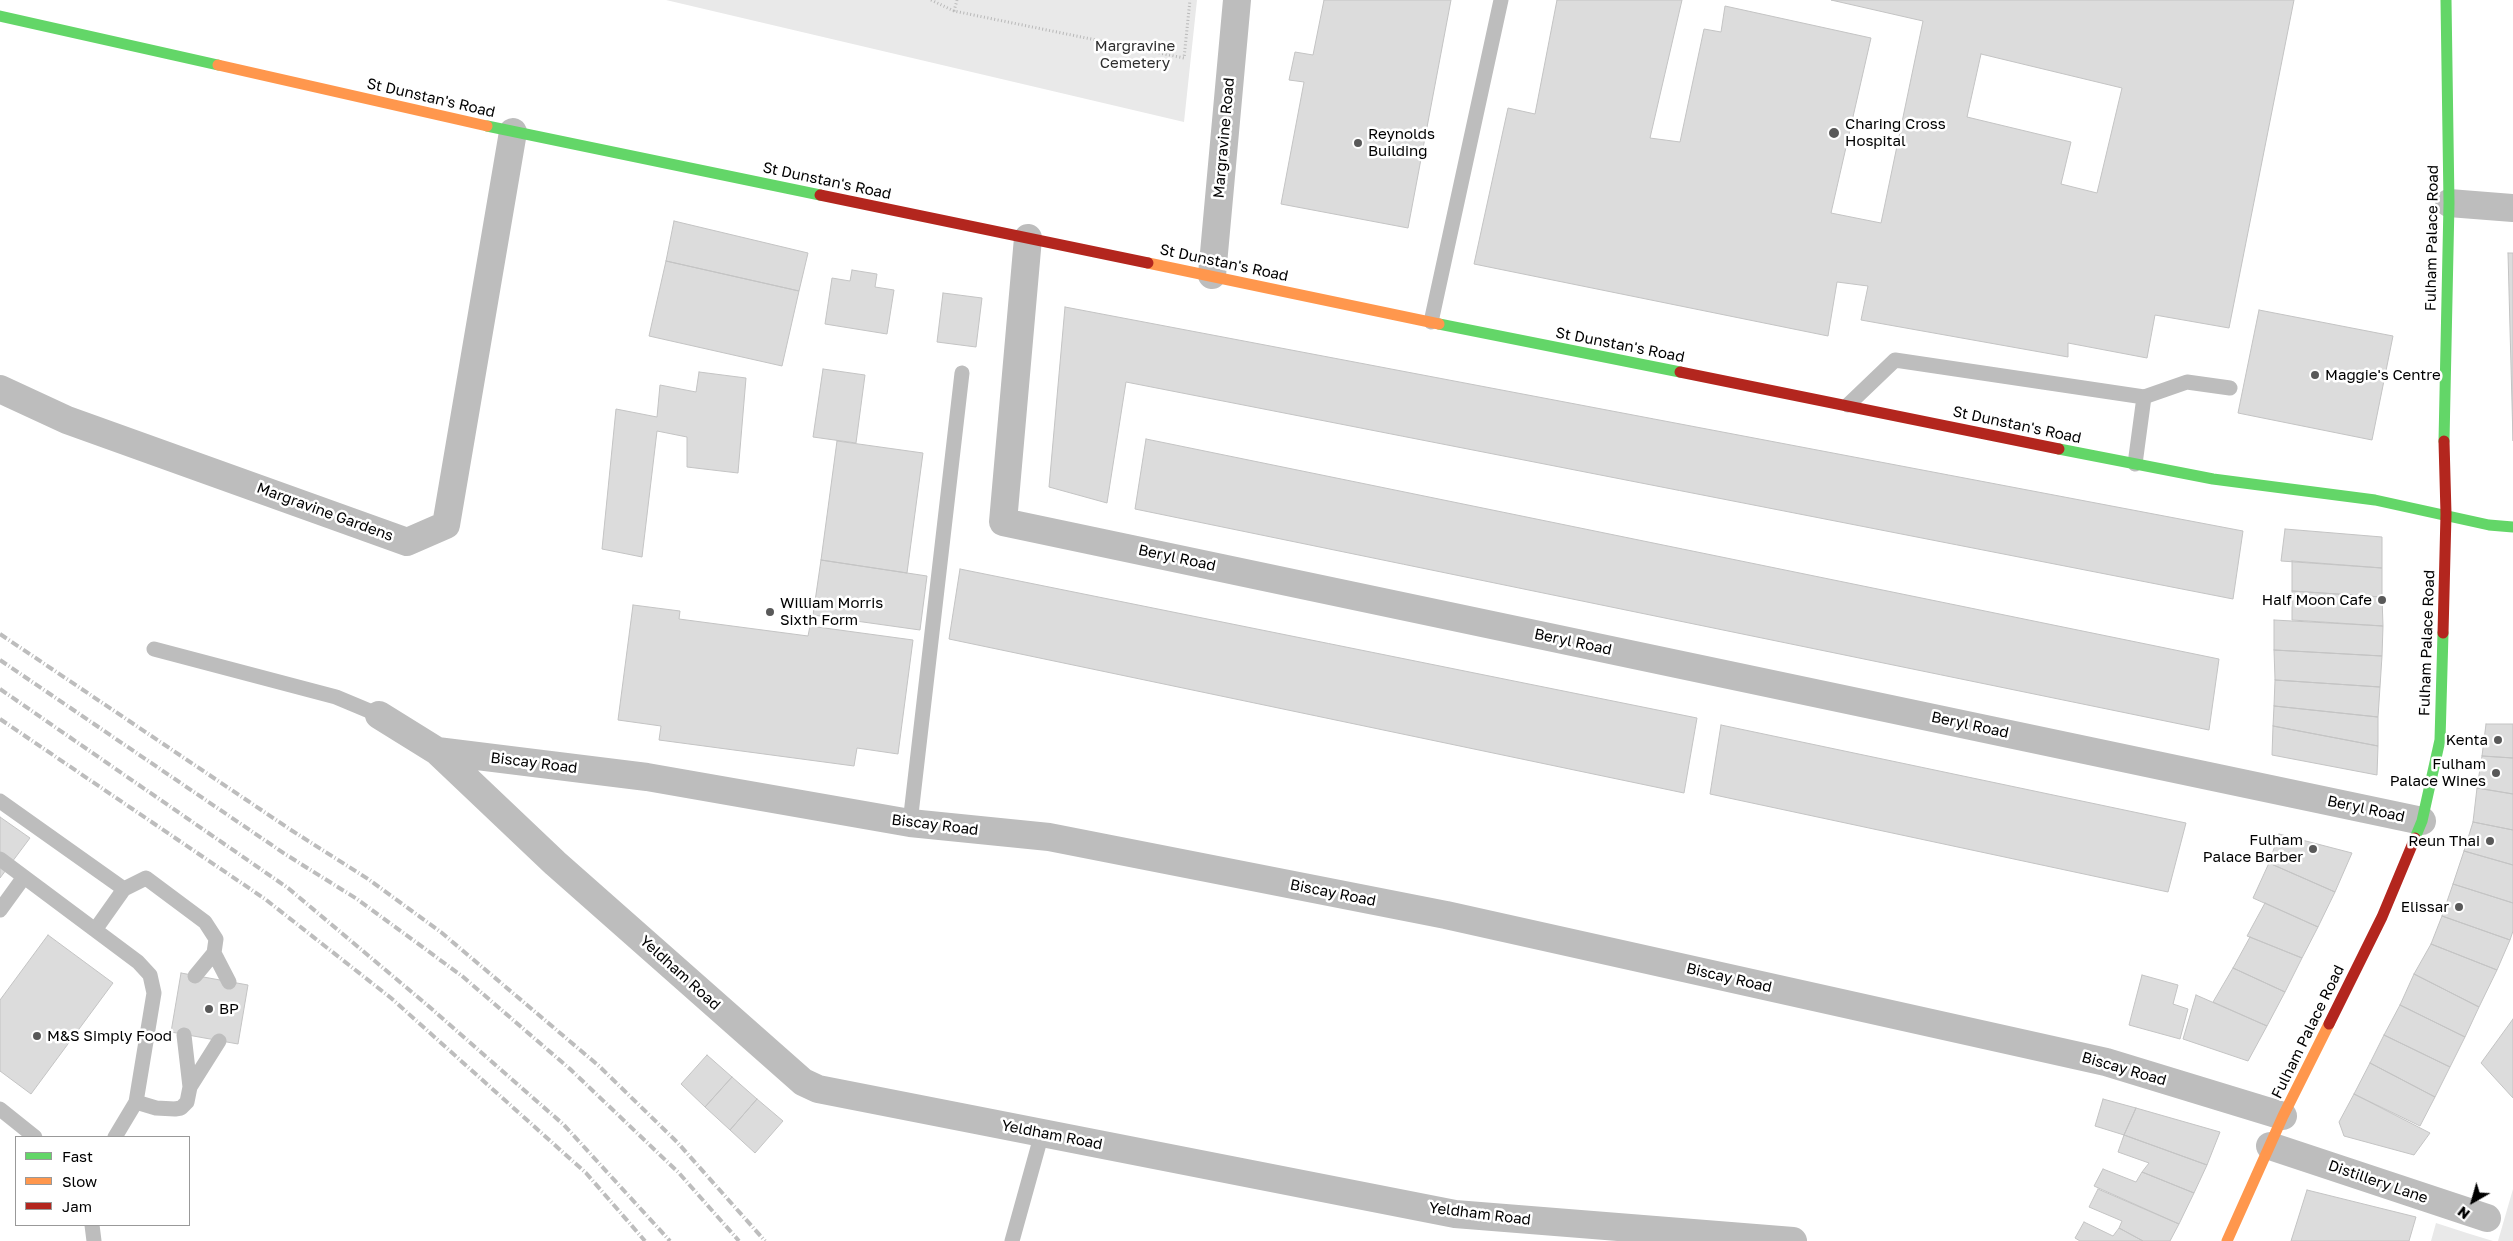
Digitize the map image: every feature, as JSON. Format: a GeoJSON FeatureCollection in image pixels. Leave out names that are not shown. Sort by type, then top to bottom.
{"type":"FeatureCollection","features":[{"type":"Feature","properties":{"kind":"street","name":"Margravine Road"},"geometry":{"type":"LineString","coordinates":[[1212,276],[1237,0]]}},
{"type":"Feature","properties":{"kind":"street","name":"Fulham Palace Road"},"geometry":{"type":"LineString","coordinates":[[2227,1241],[2283,1116],[2382,917],[2422,821],[2440,740],[2446,514],[2443,466],[2449,203],[2446,0]]}},
{"type":"Feature","properties":{"kind":"street","name":"St Dunstan's Road"},"geometry":{"type":"LineString","coordinates":[[0,16],[513,132],[1432,322],[2213,479],[2375,500],[2446,514],[2489,525],[2513,526]]}},
{"type":"Feature","properties":{"kind":"street","name":"Margravine Gardens"},"geometry":{"type":"LineString","coordinates":[[0,389],[67,420],[407,542],[446,525],[513,132]]}},
{"type":"Feature","properties":{"kind":"street"},"geometry":{"type":"LineString","coordinates":[[2449,203],[2513,208]]}},
{"type":"Feature","properties":{"kind":"street","name":"Beryl Road"},"geometry":{"type":"LineString","coordinates":[[1028,238],[1003,522],[2422,821]]}},
{"type":"Feature","properties":{"kind":"street","name":"Biscay Road"},"geometry":{"type":"LineString","coordinates":[[379,715],[437,751],[647,776],[910,823],[1049,837],[1446,915],[2106,1062],[2283,1116]]}},
{"type":"Feature","properties":{"kind":"street","name":"Yeldham Road"},"geometry":{"type":"LineString","coordinates":[[437,751],[555,862],[803,1082],[818,1089],[1455,1214],[1793,1241]]}},
{"type":"Feature","properties":{"kind":"street","name":"Distillery Lane"},"geometry":{"type":"LineString","coordinates":[[2270,1146],[2487,1218]]}},
{"type":"Feature","properties":{"kind":"lane"},"geometry":{"type":"LineString","coordinates":[[1432,322],[1501,0]]}},
{"type":"Feature","properties":{"kind":"lane"},"geometry":{"type":"LineString","coordinates":[[1848,405],[1895,360],[2144,397],[2187,382],[2230,388]]}},
{"type":"Feature","properties":{"kind":"lane"},"geometry":{"type":"LineString","coordinates":[[910,823],[962,373]]}},
{"type":"Feature","properties":{"kind":"lane"},"geometry":{"type":"LineString","coordinates":[[2135,464],[2144,397]]}},
{"type":"Feature","properties":{"kind":"lane"},"geometry":{"type":"LineString","coordinates":[[154,649],[336,697],[379,715]]}},
{"type":"Feature","properties":{"kind":"lane"},"geometry":{"type":"LineString","coordinates":[[0,800],[124,889]]}},
{"type":"Feature","properties":{"kind":"lane"},"geometry":{"type":"LineString","coordinates":[[0,859],[138,962],[150,975],[154,993],[136,1102],[115,1136]]}},
{"type":"Feature","properties":{"kind":"lane"},"geometry":{"type":"LineString","coordinates":[[0,910],[24,877]]}},
{"type":"Feature","properties":{"kind":"lane"},"geometry":{"type":"LineString","coordinates":[[95,930],[124,889],[146,878],[205,922],[216,939],[214,953],[195,976]]}},
{"type":"Feature","properties":{"kind":"lane"},"geometry":{"type":"LineString","coordinates":[[214,953],[229,982]]}},
{"type":"Feature","properties":{"kind":"lane"},"geometry":{"type":"LineString","coordinates":[[136,1102],[156,1108],[181,1108],[187,1102],[190,1087],[184,1035]]}},
{"type":"Feature","properties":{"kind":"lane"},"geometry":{"type":"LineString","coordinates":[[190,1087],[219,1041]]}},
{"type":"Feature","properties":{"kind":"lane"},"geometry":{"type":"LineString","coordinates":[[0,1109],[34,1136]]}},
{"type":"Feature","properties":{"kind":"lane"},"geometry":{"type":"LineString","coordinates":[[1012,1241],[1042,1133]]}},
{"type":"Feature","properties":{"kind":"lane"},"geometry":{"type":"LineString","coordinates":[[92,1226],[94,1241]]}},
{"type":"Feature","properties":{"kind":"path"},"geometry":{"type":"LineString","coordinates":[[931,0],[954,11],[1184,58],[1190,0]]}},
{"type":"Feature","properties":{"kind":"path"},"geometry":{"type":"LineString","coordinates":[[954,11],[956,0]]}},
{"type":"Feature","properties":{"kind":"green space","name":"Margravine Cemetery"},"geometry":{"type":"Polygon","coordinates":[[[666,0],[1197,0],[1184,122],[666,0]]]}},
{"type":"Feature","properties":{"kind":"green space"},"geometry":{"type":"Polygon","coordinates":[[[2513,1189],[2513,1241],[2498,1241],[2513,1189]]]}},
{"type":"Feature","properties":{"kind":"green space"},"geometry":{"type":"Polygon","coordinates":[[[2436,1223],[2470,1234],[2493,1241],[2431,1241],[2436,1223]]]}},
{"type":"Feature","properties":{"kind":"building","name":"Reynolds Building"},"geometry":{"type":"Polygon","coordinates":[[[1324,0],[1451,0],[1408,228],[1281,204],[1304,82],[1289,80],[1295,52],[1313,55],[1324,0]]]}},
{"type":"Feature","properties":{"kind":"building","name":"Charing Cross Hospital"},"geometry":{"type":"Polygon","coordinates":[[[1557,0],[1682,0],[1650,138],[1680,142],[1704,29],[1721,32],[1725,6],[1871,38],[1831,213],[1881,223],[1923,21],[1831,0],[2294,0],[2229,328],[2155,315],[2147,358],[2068,343],[2068,357],[1861,320],[1868,286],[1837,282],[1828,336],[1474,264],[1508,108],[1535,114],[1557,0]],[[1981,54],[1967,117],[2071,142],[2061,184],[2097,193],[2122,88],[1981,54]]]}},
{"type":"Feature","properties":{"kind":"building"},"geometry":{"type":"Polygon","coordinates":[[[674,221],[808,253],[799,291],[666,261],[674,221]]]}},
{"type":"Feature","properties":{"kind":"building"},"geometry":{"type":"Polygon","coordinates":[[[2508,253],[2513,253],[2513,441],[2508,253]]]}},
{"type":"Feature","properties":{"kind":"building"},"geometry":{"type":"Polygon","coordinates":[[[666,261],[799,291],[782,366],[649,336],[666,261]]]}},
{"type":"Feature","properties":{"kind":"building"},"geometry":{"type":"Polygon","coordinates":[[[852,270],[877,274],[875,287],[894,290],[887,334],[825,324],[832,278],[850,281],[852,270]]]}},
{"type":"Feature","properties":{"kind":"building"},"geometry":{"type":"Polygon","coordinates":[[[943,293],[982,298],[976,347],[937,342],[943,293]]]}},
{"type":"Feature","properties":{"kind":"building"},"geometry":{"type":"Polygon","coordinates":[[[1065,307],[2243,531],[2233,599],[1126,382],[1107,503],[1049,487],[1065,307]]]}},
{"type":"Feature","properties":{"kind":"building","name":"Maggie's Centre"},"geometry":{"type":"Polygon","coordinates":[[[2259,310],[2393,336],[2372,440],[2238,413],[2259,310]]]}},
{"type":"Feature","properties":{"kind":"building"},"geometry":{"type":"Polygon","coordinates":[[[823,369],[865,375],[856,443],[813,437],[823,369]]]}},
{"type":"Feature","properties":{"kind":"building"},"geometry":{"type":"Polygon","coordinates":[[[699,372],[746,378],[738,473],[687,467],[687,437],[657,431],[642,557],[602,549],[616,409],[657,417],[660,385],[696,392],[699,372]]]}},
{"type":"Feature","properties":{"kind":"building"},"geometry":{"type":"Polygon","coordinates":[[[1146,439],[2219,659],[2209,730],[1135,509],[1146,439]]]}},
{"type":"Feature","properties":{"kind":"building"},"geometry":{"type":"Polygon","coordinates":[[[837,441],[923,453],[907,573],[821,560],[837,441]]]}},
{"type":"Feature","properties":{"kind":"building"},"geometry":{"type":"Polygon","coordinates":[[[2285,529],[2382,537],[2382,568],[2281,561],[2285,529]]]}},
{"type":"Feature","properties":{"kind":"building"},"geometry":{"type":"Polygon","coordinates":[[[821,560],[927,576],[920,630],[813,615],[821,560]]]}},
{"type":"Feature","properties":{"kind":"building"},"geometry":{"type":"Polygon","coordinates":[[[2292,561],[2382,568],[2382,597],[2292,591],[2292,561]]]}},
{"type":"Feature","properties":{"kind":"building"},"geometry":{"type":"Polygon","coordinates":[[[960,569],[1697,718],[1684,793],[949,639],[960,569]]]}},
{"type":"Feature","properties":{"kind":"building"},"geometry":{"type":"Polygon","coordinates":[[[2292,591],[2382,597],[2383,626],[2292,620],[2292,591]]]}},
{"type":"Feature","properties":{"kind":"building"},"geometry":{"type":"Polygon","coordinates":[[[633,605],[680,611],[679,619],[808,636],[810,626],[913,640],[898,754],[857,748],[854,766],[659,740],[661,726],[618,720],[633,605]]]}},
{"type":"Feature","properties":{"kind":"building"},"geometry":{"type":"Polygon","coordinates":[[[2274,620],[2383,626],[2382,656],[2274,650],[2274,620]]]}},
{"type":"Feature","properties":{"kind":"building"},"geometry":{"type":"Polygon","coordinates":[[[2274,650],[2382,656],[2380,687],[2275,680],[2274,650]]]}},
{"type":"Feature","properties":{"kind":"building"},"geometry":{"type":"Polygon","coordinates":[[[2275,680],[2380,687],[2378,717],[2274,706],[2275,680]]]}},
{"type":"Feature","properties":{"kind":"building"},"geometry":{"type":"Polygon","coordinates":[[[2274,706],[2378,717],[2378,746],[2273,726],[2274,706]]]}},
{"type":"Feature","properties":{"kind":"building","name":"Kenta"},"geometry":{"type":"Polygon","coordinates":[[[2486,724],[2513,724],[2513,758],[2482,756],[2486,724]]]}},
{"type":"Feature","properties":{"kind":"building"},"geometry":{"type":"Polygon","coordinates":[[[1721,725],[2186,823],[2168,892],[1710,794],[1721,725]]]}},
{"type":"Feature","properties":{"kind":"building"},"geometry":{"type":"Polygon","coordinates":[[[2273,726],[2378,746],[2377,775],[2272,755],[2273,726]]]}},
{"type":"Feature","properties":{"kind":"building","name":"Fulham Palace Wines"},"geometry":{"type":"Polygon","coordinates":[[[2482,756],[2513,758],[2513,794],[2477,788],[2482,756]]]}},
{"type":"Feature","properties":{"kind":"building"},"geometry":{"type":"Polygon","coordinates":[[[2477,788],[2513,794],[2513,830],[2473,822],[2477,788]]]}},
{"type":"Feature","properties":{"kind":"building"},"geometry":{"type":"Polygon","coordinates":[[[0,817],[30,838],[0,878],[0,817]]]}},
{"type":"Feature","properties":{"kind":"building","name":"Reun Thai"},"geometry":{"type":"Polygon","coordinates":[[[2473,822],[2513,830],[2513,865],[2464,851],[2473,822]]]}},
{"type":"Feature","properties":{"kind":"building"},"geometry":{"type":"Polygon","coordinates":[[[2279,834],[2352,853],[2335,892],[2269,863],[2279,834]]]}},
{"type":"Feature","properties":{"kind":"building"},"geometry":{"type":"Polygon","coordinates":[[[2464,851],[2513,865],[2513,903],[2453,884],[2464,851]]]}},
{"type":"Feature","properties":{"kind":"building"},"geometry":{"type":"Polygon","coordinates":[[[2269,863],[2335,892],[2318,927],[2253,898],[2269,863]]]}},
{"type":"Feature","properties":{"kind":"building"},"geometry":{"type":"Polygon","coordinates":[[[2453,884],[2513,903],[2513,931],[2510,940],[2442,916],[2453,884]]]}},
{"type":"Feature","properties":{"kind":"building"},"geometry":{"type":"Polygon","coordinates":[[[2265,903],[2318,927],[2302,958],[2247,936],[2265,903]]]}},
{"type":"Feature","properties":{"kind":"building"},"geometry":{"type":"Polygon","coordinates":[[[2442,916],[2510,940],[2497,970],[2431,944],[2442,916]]]}},
{"type":"Feature","properties":{"kind":"building","name":"M&S Simply Food"},"geometry":{"type":"Polygon","coordinates":[[[48,935],[113,983],[31,1094],[0,1071],[0,1000],[48,935]]]}},
{"type":"Feature","properties":{"kind":"building"},"geometry":{"type":"Polygon","coordinates":[[[2250,937],[2302,958],[2285,992],[2233,968],[2250,937]]]}},
{"type":"Feature","properties":{"kind":"building"},"geometry":{"type":"Polygon","coordinates":[[[2431,944],[2497,970],[2479,1007],[2414,974],[2431,944]]]}},
{"type":"Feature","properties":{"kind":"building"},"geometry":{"type":"Polygon","coordinates":[[[2233,968],[2285,992],[2267,1026],[2213,1002],[2233,968]]]}},
{"type":"Feature","properties":{"kind":"building","name":"BP"},"geometry":{"type":"Polygon","coordinates":[[[181,973],[248,985],[238,1044],[171,1032],[181,973]]]}},
{"type":"Feature","properties":{"kind":"building"},"geometry":{"type":"Polygon","coordinates":[[[2414,974],[2479,1007],[2465,1037],[2400,1005],[2414,974]]]}},
{"type":"Feature","properties":{"kind":"building"},"geometry":{"type":"Polygon","coordinates":[[[2142,975],[2178,985],[2173,1004],[2188,1009],[2180,1039],[2129,1025],[2142,975]]]}},
{"type":"Feature","properties":{"kind":"building"},"geometry":{"type":"Polygon","coordinates":[[[2196,995],[2267,1026],[2248,1061],[2183,1039],[2196,995]]]}},
{"type":"Feature","properties":{"kind":"building"},"geometry":{"type":"Polygon","coordinates":[[[2400,1005],[2465,1037],[2450,1067],[2384,1035],[2400,1005]]]}},
{"type":"Feature","properties":{"kind":"building"},"geometry":{"type":"Polygon","coordinates":[[[2513,1019],[2513,1098],[2481,1063],[2513,1019]]]}},
{"type":"Feature","properties":{"kind":"building"},"geometry":{"type":"Polygon","coordinates":[[[2384,1035],[2450,1067],[2435,1097],[2370,1063],[2384,1035]]]}},
{"type":"Feature","properties":{"kind":"building"},"geometry":{"type":"Polygon","coordinates":[[[707,1055],[732,1077],[705,1107],[681,1084],[707,1055]]]}},
{"type":"Feature","properties":{"kind":"building"},"geometry":{"type":"Polygon","coordinates":[[[2370,1063],[2435,1097],[2420,1126],[2354,1094],[2370,1063]]]}},
{"type":"Feature","properties":{"kind":"building"},"geometry":{"type":"Polygon","coordinates":[[[732,1077],[757,1099],[730,1130],[705,1107],[732,1077]]]}},
{"type":"Feature","properties":{"kind":"building"},"geometry":{"type":"Polygon","coordinates":[[[2354,1094],[2430,1133],[2414,1155],[2344,1136],[2339,1122],[2354,1094]]]}},
{"type":"Feature","properties":{"kind":"building"},"geometry":{"type":"Polygon","coordinates":[[[757,1099],[783,1121],[755,1153],[730,1130],[757,1099]]]}},
{"type":"Feature","properties":{"kind":"building"},"geometry":{"type":"Polygon","coordinates":[[[2103,1099],[2136,1108],[2124,1135],[2095,1126],[2103,1099]]]}},
{"type":"Feature","properties":{"kind":"building"},"geometry":{"type":"Polygon","coordinates":[[[2136,1108],[2220,1132],[2207,1165],[2124,1135],[2136,1108]]]}},
{"type":"Feature","properties":{"kind":"building"},"geometry":{"type":"Polygon","coordinates":[[[2124,1135],[2207,1165],[2194,1193],[2142,1172],[2149,1163],[2118,1152],[2124,1135]]]}},
{"type":"Feature","properties":{"kind":"building"},"geometry":{"type":"Polygon","coordinates":[[[2103,1169],[2136,1182],[2142,1172],[2194,1193],[2179,1224],[2094,1186],[2103,1169]]]}},
{"type":"Feature","properties":{"kind":"building"},"geometry":{"type":"Polygon","coordinates":[[[2098,1189],[2179,1224],[2170,1241],[2143,1241],[2119,1228],[2122,1221],[2089,1207],[2098,1189]]]}},
{"type":"Feature","properties":{"kind":"building"},"geometry":{"type":"Polygon","coordinates":[[[2307,1190],[2416,1217],[2409,1241],[2291,1241],[2307,1190]]]}},
{"type":"Feature","properties":{"kind":"building"},"geometry":{"type":"Polygon","coordinates":[[[2084,1222],[2113,1236],[2119,1228],[2143,1241],[2080,1241],[2075,1238],[2084,1222]]]}},
{"type":"Feature","properties":{"kind":"railway"},"geometry":{"type":"LineString","coordinates":[[0,634],[291,830],[368,879],[442,933],[599,1066],[677,1142],[765,1241]]}},
{"type":"Feature","properties":{"kind":"railway"},"geometry":{"type":"LineString","coordinates":[[0,660],[285,854],[357,899],[462,976],[570,1069],[679,1173],[739,1241]]}},
{"type":"Feature","properties":{"kind":"railway"},"geometry":{"type":"LineString","coordinates":[[0,689],[288,888],[426,1004],[564,1125],[670,1241]]}},
{"type":"Feature","properties":{"kind":"railway"},"geometry":{"type":"LineString","coordinates":[[0,719],[265,899],[391,998],[586,1173],[645,1241]]}},
{"type":"Feature","properties":{"kind":"traffic: fast"},"geometry":{"type":"LineString","coordinates":[[2444,441],[2449,203],[2446,0]]}},
{"type":"Feature","properties":{"kind":"traffic: fast"},"geometry":{"type":"LineString","coordinates":[[0,16],[218,65]]}},
{"type":"Feature","properties":{"kind":"traffic: fast"},"geometry":{"type":"LineString","coordinates":[[487,126],[820,195]]}},
{"type":"Feature","properties":{"kind":"traffic: fast"},"geometry":{"type":"LineString","coordinates":[[1439,324],[1680,372]]}},
{"type":"Feature","properties":{"kind":"traffic: fast"},"geometry":{"type":"LineString","coordinates":[[2059,449],[2213,479],[2375,500],[2489,525],[2513,527]]}},
{"type":"Feature","properties":{"kind":"traffic: fast"},"geometry":{"type":"LineString","coordinates":[[2415,838],[2422,821],[2440,740],[2443,633]]}},
{"type":"Feature","properties":{"kind":"traffic: slow"},"geometry":{"type":"LineString","coordinates":[[218,65],[487,126]]}},
{"type":"Feature","properties":{"kind":"traffic: slow"},"geometry":{"type":"LineString","coordinates":[[1148,263],[1439,324]]}},
{"type":"Feature","properties":{"kind":"traffic: slow"},"geometry":{"type":"LineString","coordinates":[[2227,1241],[2283,1116],[2329,1024]]}},
{"type":"Feature","properties":{"kind":"traffic: jam"},"geometry":{"type":"LineString","coordinates":[[820,195],[1148,263]]}},
{"type":"Feature","properties":{"kind":"traffic: jam"},"geometry":{"type":"LineString","coordinates":[[1680,372],[2059,449]]}},
{"type":"Feature","properties":{"kind":"traffic: jam"},"geometry":{"type":"LineString","coordinates":[[2443,633],[2446,514],[2444,441]]}},
{"type":"Feature","properties":{"kind":"traffic: jam"},"geometry":{"type":"LineString","coordinates":[[2329,1024],[2382,917],[2415,838]]}},
{"type":"Feature","properties":{"kind":"place","name":"Charing Cross Hospital"},"geometry":{"type":"Point","coordinates":[1834,133]}},
{"type":"Feature","properties":{"kind":"place","name":"Reynolds Building"},"geometry":{"type":"Point","coordinates":[1358,143]}},
{"type":"Feature","properties":{"kind":"place","name":"Maggie's Centre"},"geometry":{"type":"Point","coordinates":[2315,375]}},
{"type":"Feature","properties":{"kind":"place","name":"Half Moon Cafe"},"geometry":{"type":"Point","coordinates":[2382,600]}},
{"type":"Feature","properties":{"kind":"place","name":"William Morris Sixth Form"},"geometry":{"type":"Point","coordinates":[770,612]}},
{"type":"Feature","properties":{"kind":"place","name":"Kenta"},"geometry":{"type":"Point","coordinates":[2498,740]}},
{"type":"Feature","properties":{"kind":"place","name":"Fulham Palace Wines"},"geometry":{"type":"Point","coordinates":[2496,773]}},
{"type":"Feature","properties":{"kind":"place","name":"Reun Thai"},"geometry":{"type":"Point","coordinates":[2490,841]}},
{"type":"Feature","properties":{"kind":"place","name":"Fulham Palace Barber"},"geometry":{"type":"Point","coordinates":[2313,849]}},
{"type":"Feature","properties":{"kind":"place","name":"Elissar"},"geometry":{"type":"Point","coordinates":[2459,907]}},
{"type":"Feature","properties":{"kind":"place","name":"BP"},"geometry":{"type":"Point","coordinates":[209,1009]}},
{"type":"Feature","properties":{"kind":"place","name":"M&S Simply Food"},"geometry":{"type":"Point","coordinates":[37,1036]}}]}
